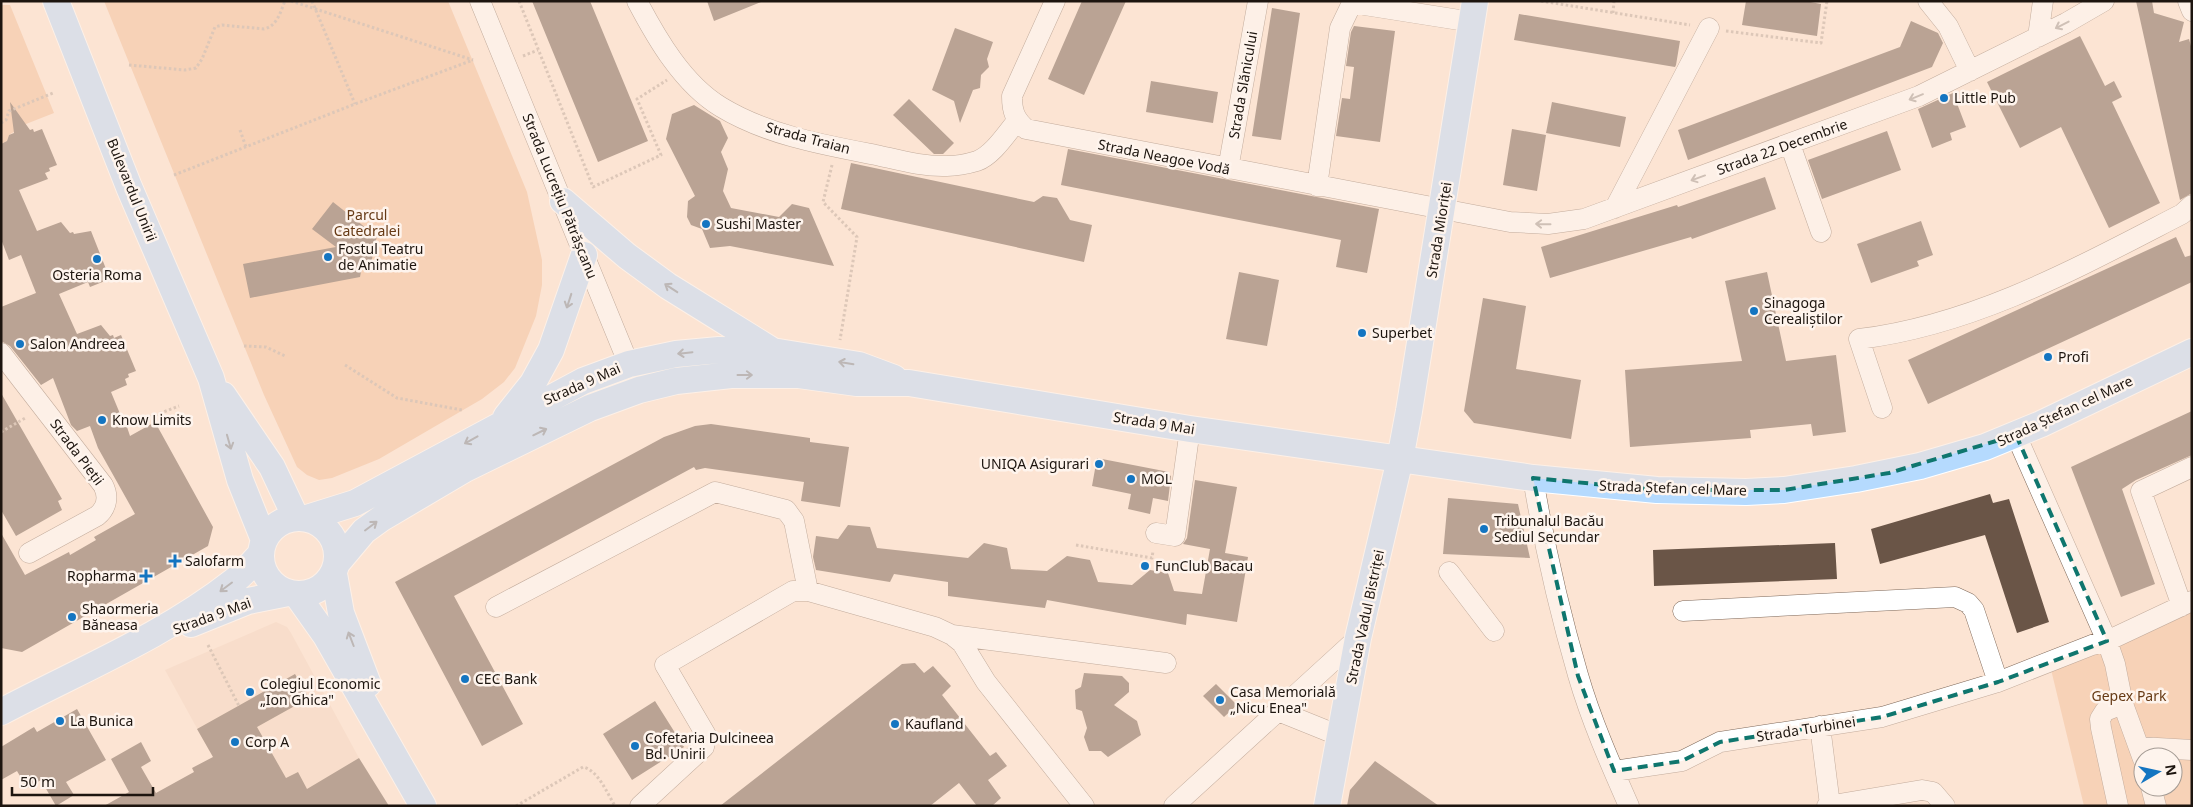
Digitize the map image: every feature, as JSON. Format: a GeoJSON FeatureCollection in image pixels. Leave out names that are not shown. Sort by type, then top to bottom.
{"type":"FeatureCollection","features":[{"type":"Feature","properties":{"kind":"main road","name":"Bulevardul Unirii"},"geometry":{"type":"LineString","coordinates":[[56,1],[130,187],[211,378],[240,480],[263,547]]}},
{"type":"Feature","properties":{"kind":"main road","name":"Strada Mioriței"},"geometry":{"type":"LineString","coordinates":[[1400,459],[1474,12]]}},
{"type":"Feature","properties":{"kind":"main road"},"geometry":{"type":"LineString","coordinates":[[563,201],[627,256],[668,286],[772,351]]}},
{"type":"Feature","properties":{"kind":"main road"},"geometry":{"type":"LineString","coordinates":[[500,423],[533,383],[551,350],[584,255]]}},
{"type":"Feature","properties":{"kind":"main road","name":"Strada 9 Mai"},"geometry":{"type":"LineString","coordinates":[[302,518],[355,503],[500,423],[584,381],[629,364],[676,354],[719,350],[772,351],[859,365],[909,384]]}},
{"type":"Feature","properties":{"kind":"main road","name":"Strada Ștefan cel Mare"},"geometry":{"type":"LineString","coordinates":[[1400,459],[1533,478],[1657,490],[1726,492],[1784,490],[1890,473],[1953,457],[2016,435],[2192,352]]}},
{"type":"Feature","properties":{"kind":"main road","name":"Strada 9 Mai"},"geometry":{"type":"LineString","coordinates":[[336,568],[364,531],[412,499],[465,469],[590,408],[639,390],[676,380],[731,375],[799,375],[857,383],[909,384],[1190,429],[1400,459]]}},
{"type":"Feature","properties":{"kind":"main road","name":"Bulevardul Unirii"},"geometry":{"type":"LineString","coordinates":[[211,378],[272,467],[302,518]]}},
{"type":"Feature","properties":{"kind":"main road","name":"Strada Vadul Bistriței"},"geometry":{"type":"LineString","coordinates":[[1327,806],[1358,638],[1400,459]]}},
{"type":"Feature","properties":{"kind":"main road"},"geometry":{"type":"LineString","coordinates":[[336,568],[328,583],[319,590],[309,594],[292,594],[276,587],[268,578],[262,566],[263,547],[272,529],[283,521],[302,518],[318,522],[334,539],[338,550],[336,568],[342,613],[393,750]]}},
{"type":"Feature","properties":{"kind":"main road","name":"Strada 9 Mai"},"geometry":{"type":"LineString","coordinates":[[2,710],[137,643],[204,603],[236,579],[263,547]]}},
{"type":"Feature","properties":{"kind":"main road"},"geometry":{"type":"LineString","coordinates":[[292,594],[326,636],[393,750],[423,806]]}},
{"type":"Feature","properties":{"kind":"main road","name":"Strada 9 Mai"},"geometry":{"type":"LineString","coordinates":[[137,643],[248,601],[292,594]]}},
{"type":"Feature","properties":{"kind":"street","name":"Strada Lucrețiu Pătrășcanu"},"geometry":{"type":"LineString","coordinates":[[480,1],[639,390]]}},
{"type":"Feature","properties":{"kind":"street","name":"Strada Traian"},"geometry":{"type":"LineString","coordinates":[[637,1],[680,72],[720,107],[771,130],[837,147],[922,164],[961,165],[979,160],[990,152],[1017,121]]}},
{"type":"Feature","properties":{"kind":"street"},"geometry":{"type":"LineString","coordinates":[[1017,121],[1012,112],[1012,96],[1055,1]]}},
{"type":"Feature","properties":{"kind":"street","name":"Strada Slănicului"},"geometry":{"type":"LineString","coordinates":[[1228,169],[1258,1]]}},
{"type":"Feature","properties":{"kind":"street"},"geometry":{"type":"LineString","coordinates":[[1928,1],[1948,26],[1970,70]]}},
{"type":"Feature","properties":{"kind":"street"},"geometry":{"type":"LineString","coordinates":[[2038,36],[2043,1]]}},
{"type":"Feature","properties":{"kind":"street","name":"Strada 22 Decembrie"},"geometry":{"type":"LineString","coordinates":[[1442,208],[1510,222],[1548,224],[1584,219],[1918,96],[2104,1]]}},
{"type":"Feature","properties":{"kind":"street"},"geometry":{"type":"LineString","coordinates":[[2188,1],[2192,11]]}},
{"type":"Feature","properties":{"kind":"street"},"geometry":{"type":"LineString","coordinates":[[1317,186],[1340,28],[1353,2],[1474,12]]}},
{"type":"Feature","properties":{"kind":"street"},"geometry":{"type":"LineString","coordinates":[[1615,208],[1709,28]]}},
{"type":"Feature","properties":{"kind":"street","name":"Strada Neagoe Vodă"},"geometry":{"type":"LineString","coordinates":[[1017,121],[1026,129],[1043,134],[1442,208]]}},
{"type":"Feature","properties":{"kind":"street"},"geometry":{"type":"LineString","coordinates":[[1790,144],[1821,232]]}},
{"type":"Feature","properties":{"kind":"street"},"geometry":{"type":"LineString","coordinates":[[1882,408],[1859,338],[1891,335],[1972,313],[2061,276],[2182,214],[2192,205]]}},
{"type":"Feature","properties":{"kind":"street","name":"Strada Pieții"},"geometry":{"type":"LineString","coordinates":[[1,353],[104,485],[107,496],[102,511],[97,516],[29,554]]}},
{"type":"Feature","properties":{"kind":"street"},"geometry":{"type":"LineString","coordinates":[[1156,533],[1175,536],[1190,429]]}},
{"type":"Feature","properties":{"kind":"street"},"geometry":{"type":"LineString","coordinates":[[2016,435],[2107,641],[2115,664],[2123,704],[2139,747]]}},
{"type":"Feature","properties":{"kind":"street"},"geometry":{"type":"LineString","coordinates":[[2187,604],[2141,491],[2192,466]]}},
{"type":"Feature","properties":{"kind":"street"},"geometry":{"type":"LineString","coordinates":[[1533,478],[1543,534],[1578,676],[1614,771],[1630,806]]}},
{"type":"Feature","properties":{"kind":"street"},"geometry":{"type":"LineString","coordinates":[[496,607],[715,492],[786,510],[794,521],[808,591]]}},
{"type":"Feature","properties":{"kind":"street"},"geometry":{"type":"LineString","coordinates":[[1449,572],[1494,631]]}},
{"type":"Feature","properties":{"kind":"street"},"geometry":{"type":"LineString","coordinates":[[640,806],[704,747],[706,735],[666,664],[793,591],[808,591],[935,627],[952,635],[962,643],[986,682],[1084,806]]}},
{"type":"Feature","properties":{"kind":"street"},"geometry":{"type":"LineString","coordinates":[[1682,611],[1955,597],[1968,603],[1974,610],[1998,682]]}},
{"type":"Feature","properties":{"kind":"street","name":"Strada Turbinei"},"geometry":{"type":"LineString","coordinates":[[1614,771],[1682,761],[1720,742],[1882,717],[1998,682],[2092,645],[2107,641],[2187,604]]}},
{"type":"Feature","properties":{"kind":"street"},"geometry":{"type":"LineString","coordinates":[[952,635],[1166,664]]}},
{"type":"Feature","properties":{"kind":"street"},"geometry":{"type":"LineString","coordinates":[[1174,806],[1358,638]]}},
{"type":"Feature","properties":{"kind":"street"},"geometry":{"type":"LineString","coordinates":[[2118,806],[2100,719],[2105,710],[2123,704]]}},
{"type":"Feature","properties":{"kind":"street"},"geometry":{"type":"LineString","coordinates":[[1278,711],[1340,736]]}},
{"type":"Feature","properties":{"kind":"street"},"geometry":{"type":"LineString","coordinates":[[1820,726],[1828,806],[1922,790],[1933,792],[1945,806]]}},
{"type":"Feature","properties":{"kind":"path"},"geometry":{"type":"LineString","coordinates":[[130,65],[185,70],[196,68],[202,59],[215,27],[222,25],[270,28],[275,23],[285,1]]}},
{"type":"Feature","properties":{"kind":"path"},"geometry":{"type":"LineString","coordinates":[[174,175],[473,60],[291,1]]}},
{"type":"Feature","properties":{"kind":"path"},"geometry":{"type":"LineString","coordinates":[[312,1],[355,104]]}},
{"type":"Feature","properties":{"kind":"path"},"geometry":{"type":"LineString","coordinates":[[519,1],[593,187],[661,155],[637,99],[680,72]]}},
{"type":"Feature","properties":{"kind":"path"},"geometry":{"type":"LineString","coordinates":[[1540,1],[1709,28],[1821,43],[1827,1]]}},
{"type":"Feature","properties":{"kind":"path"},"geometry":{"type":"LineString","coordinates":[[1613,13],[1614,1]]}},
{"type":"Feature","properties":{"kind":"path"},"geometry":{"type":"LineString","coordinates":[[520,57],[538,50]]}},
{"type":"Feature","properties":{"kind":"path"},"geometry":{"type":"LineString","coordinates":[[1,122],[6,120],[8,111],[53,93]]}},
{"type":"Feature","properties":{"kind":"path"},"geometry":{"type":"LineString","coordinates":[[240,130],[246,147]]}},
{"type":"Feature","properties":{"kind":"path"},"geometry":{"type":"LineString","coordinates":[[837,147],[823,202],[857,237],[837,361]]}},
{"type":"Feature","properties":{"kind":"path"},"geometry":{"type":"LineString","coordinates":[[244,346],[266,347],[285,356]]}},
{"type":"Feature","properties":{"kind":"path"},"geometry":{"type":"LineString","coordinates":[[345,365],[397,398],[462,410]]}},
{"type":"Feature","properties":{"kind":"path"},"geometry":{"type":"LineString","coordinates":[[127,426],[179,406]]}},
{"type":"Feature","properties":{"kind":"path"},"geometry":{"type":"LineString","coordinates":[[1,432],[44,408]]}},
{"type":"Feature","properties":{"kind":"path"},"geometry":{"type":"LineString","coordinates":[[1076,545],[1152,558],[1156,533]]}},
{"type":"Feature","properties":{"kind":"path"},"geometry":{"type":"LineString","coordinates":[[208,645],[239,706]]}},
{"type":"Feature","properties":{"kind":"path"},"geometry":{"type":"LineString","coordinates":[[516,806],[582,767],[589,768],[594,773],[616,806]]}},
{"type":"Feature","properties":{"kind":"highlighted area"},"geometry":{"type":"Polygon","coordinates":[[[2016,435],[2107,641],[1998,682],[1882,717],[1720,742],[1682,761],[1614,771],[1578,676],[1533,478],[1657,490],[1784,490],[1889,473],[2016,435]]]}},
{"type":"Feature","properties":{"kind":"shaded area","name":"Colegiul Economic „Ion Ghica\""},"geometry":{"type":"Polygon","coordinates":[[[276,622],[287,627],[291,633],[359,758],[323,780],[333,800],[215,750],[210,752],[165,670],[276,622]]]}},
{"type":"Feature","properties":{"kind":"green space","name":"Parcul Catedralei"},"geometry":{"type":"Polygon","coordinates":[[[104,1],[448,1],[527,192],[542,260],[542,285],[536,316],[515,368],[504,382],[482,399],[379,459],[332,478],[319,480],[307,475],[297,467],[264,395],[104,1]]]}},
{"type":"Feature","properties":{"kind":"green space"},"geometry":{"type":"Polygon","coordinates":[[[1,5],[10,5],[54,113],[26,124],[9,135],[7,141],[1,144],[1,5]]]}},
{"type":"Feature","properties":{"kind":"green space","name":"Gepex Park"},"geometry":{"type":"Polygon","coordinates":[[[2192,601],[2192,806],[2084,806],[2048,657],[2192,601]]]}},
{"type":"Feature","properties":{"kind":"building"},"geometry":{"type":"Polygon","coordinates":[[[532,1],[590,1],[648,141],[598,162],[532,1]]]}},
{"type":"Feature","properties":{"kind":"building"},"geometry":{"type":"Polygon","coordinates":[[[707,1],[761,1],[761,2],[714,21],[707,1]]]}},
{"type":"Feature","properties":{"kind":"building"},"geometry":{"type":"Polygon","coordinates":[[[1082,1],[1126,1],[1084,95],[1048,79],[1082,1]]]}},
{"type":"Feature","properties":{"kind":"building"},"geometry":{"type":"Polygon","coordinates":[[[1746,1],[1805,1],[1821,4],[1817,36],[1742,25],[1746,1]]]}},
{"type":"Feature","properties":{"kind":"building"},"geometry":{"type":"Polygon","coordinates":[[[2136,1],[2152,1],[2154,13],[2184,22],[2179,42],[2189,39],[2192,50],[2192,193],[2180,200],[2136,1]]]}},
{"type":"Feature","properties":{"kind":"building"},"geometry":{"type":"Polygon","coordinates":[[[1272,8],[1300,13],[1281,140],[1252,136],[1272,8]]]}},
{"type":"Feature","properties":{"kind":"building"},"geometry":{"type":"Polygon","coordinates":[[[1519,14],[1680,41],[1676,65],[1675,67],[1514,40],[1519,14]]]}},
{"type":"Feature","properties":{"kind":"building"},"geometry":{"type":"Polygon","coordinates":[[[1911,21],[1938,33],[1943,43],[1932,67],[1688,160],[1678,130],[1900,47],[1911,21]]]}},
{"type":"Feature","properties":{"kind":"building"},"geometry":{"type":"Polygon","coordinates":[[[1354,26],[1395,31],[1380,142],[1336,136],[1342,98],[1350,99],[1354,67],[1346,66],[1351,32],[1354,26]]]}},
{"type":"Feature","properties":{"kind":"building"},"geometry":{"type":"Polygon","coordinates":[[[955,28],[993,42],[987,59],[989,67],[981,75],[980,88],[973,90],[960,123],[954,101],[932,90],[955,28]]]}},
{"type":"Feature","properties":{"kind":"building"},"geometry":{"type":"Polygon","coordinates":[[[2080,36],[2105,86],[2114,81],[2122,97],[2112,102],[2160,203],[2109,228],[2061,127],[2020,148],[1987,82],[2080,36]]]}},
{"type":"Feature","properties":{"kind":"building"},"geometry":{"type":"Polygon","coordinates":[[[1151,81],[1218,92],[1213,123],[1146,112],[1151,81]]]}},
{"type":"Feature","properties":{"kind":"building"},"geometry":{"type":"Polygon","coordinates":[[[1953,93],[1966,127],[1950,133],[1952,140],[1932,148],[1918,109],[1953,93]]]}},
{"type":"Feature","properties":{"kind":"building"},"geometry":{"type":"Polygon","coordinates":[[[909,99],[954,143],[943,154],[934,154],[893,115],[909,99]]]}},
{"type":"Feature","properties":{"kind":"building"},"geometry":{"type":"Polygon","coordinates":[[[10,102],[30,130],[33,129],[34,132],[42,129],[57,165],[49,168],[50,171],[45,173],[48,179],[19,190],[37,231],[61,222],[70,233],[91,231],[110,279],[90,287],[88,282],[59,294],[77,334],[101,325],[114,338],[121,335],[136,371],[128,374],[129,377],[125,379],[127,385],[111,392],[130,436],[155,422],[213,527],[208,546],[22,652],[1,648],[1,533],[25,575],[69,552],[70,555],[96,540],[94,537],[135,514],[98,448],[90,426],[77,431],[71,425],[53,378],[41,385],[10,346],[1,341],[1,307],[36,293],[21,255],[9,260],[1,239],[1,144],[7,141],[9,135],[14,133],[10,102]]]}},
{"type":"Feature","properties":{"kind":"building"},"geometry":{"type":"Polygon","coordinates":[[[1552,102],[1626,117],[1620,147],[1546,133],[1552,102]]]}},
{"type":"Feature","properties":{"kind":"building"},"geometry":{"type":"Polygon","coordinates":[[[694,105],[720,121],[728,138],[721,152],[728,169],[723,191],[731,208],[779,217],[792,204],[809,208],[834,266],[730,246],[710,248],[702,229],[691,225],[687,217],[688,201],[695,196],[666,139],[672,114],[694,105]]]}},
{"type":"Feature","properties":{"kind":"building"},"geometry":{"type":"Polygon","coordinates":[[[1512,129],[1546,135],[1537,191],[1503,185],[1512,129]]]}},
{"type":"Feature","properties":{"kind":"building"},"geometry":{"type":"Polygon","coordinates":[[[1887,131],[1901,170],[1822,199],[1808,160],[1887,131]]]}},
{"type":"Feature","properties":{"kind":"building"},"geometry":{"type":"Polygon","coordinates":[[[1068,149],[1379,209],[1367,273],[1336,267],[1341,240],[1061,185],[1068,149]]]}},
{"type":"Feature","properties":{"kind":"building"},"geometry":{"type":"Polygon","coordinates":[[[851,163],[1034,202],[1043,196],[1057,198],[1070,220],[1092,225],[1084,262],[841,209],[851,163]]]}},
{"type":"Feature","properties":{"kind":"building"},"geometry":{"type":"Polygon","coordinates":[[[1765,177],[1776,209],[1692,239],[1691,237],[1550,278],[1541,247],[1677,205],[1678,207],[1765,177]]]}},
{"type":"Feature","properties":{"kind":"building","name":"Fostul Teatru de Animatie"},"geometry":{"type":"Polygon","coordinates":[[[333,202],[366,228],[378,231],[370,268],[362,267],[360,277],[250,298],[243,264],[336,247],[312,229],[333,202]]]}},
{"type":"Feature","properties":{"kind":"building"},"geometry":{"type":"Polygon","coordinates":[[[1921,221],[1933,255],[1917,261],[1919,266],[1871,283],[1857,244],[1921,221]]]}},
{"type":"Feature","properties":{"kind":"building"},"geometry":{"type":"Polygon","coordinates":[[[2176,237],[2185,257],[2192,255],[2192,282],[1928,404],[1908,360],[2176,237]]]}},
{"type":"Feature","properties":{"kind":"building"},"geometry":{"type":"Polygon","coordinates":[[[1239,272],[1279,280],[1267,346],[1226,339],[1239,272]]]}},
{"type":"Feature","properties":{"kind":"building"},"geometry":{"type":"Polygon","coordinates":[[[1767,272],[1786,361],[1836,355],[1846,432],[1813,436],[1811,424],[1750,430],[1751,438],[1630,447],[1625,370],[1742,361],[1725,281],[1767,272]]]}},
{"type":"Feature","properties":{"kind":"building"},"geometry":{"type":"Polygon","coordinates":[[[1483,298],[1526,306],[1516,369],[1581,380],[1571,439],[1474,423],[1464,411],[1483,298]]]}},
{"type":"Feature","properties":{"kind":"building"},"geometry":{"type":"Polygon","coordinates":[[[1,393],[62,499],[58,501],[62,510],[16,536],[1,510],[1,393]]]}},
{"type":"Feature","properties":{"kind":"building"},"geometry":{"type":"Polygon","coordinates":[[[2192,411],[2192,455],[2136,480],[2122,489],[2155,584],[2121,597],[2071,467],[2192,411]]]}},
{"type":"Feature","properties":{"kind":"building"},"geometry":{"type":"Polygon","coordinates":[[[711,424],[810,438],[810,442],[849,447],[840,507],[801,501],[804,482],[705,468],[696,470],[694,467],[454,596],[523,724],[482,746],[395,582],[664,437],[695,426],[711,424]]]}},
{"type":"Feature","properties":{"kind":"building","name":"MOL"},"geometry":{"type":"Polygon","coordinates":[[[1097,458],[1169,472],[1171,476],[1168,501],[1153,498],[1150,514],[1128,509],[1131,494],[1092,486],[1097,458]]]}},
{"type":"Feature","properties":{"kind":"building"},"geometry":{"type":"Polygon","coordinates":[[[1195,480],[1237,487],[1225,553],[1248,557],[1237,622],[1187,614],[1186,625],[1047,600],[1045,608],[948,596],[948,582],[894,574],[890,582],[816,570],[813,557],[816,536],[838,539],[848,525],[870,527],[877,548],[968,558],[984,543],[1007,548],[1011,569],[1047,571],[1067,556],[1090,560],[1098,582],[1132,585],[1150,570],[1168,573],[1174,591],[1202,594],[1210,549],[1183,544],[1187,538],[1195,480]]]}},
{"type":"Feature","properties":{"kind":"building"},"geometry":{"type":"Polygon","coordinates":[[[1990,494],[1993,503],[2009,499],[2049,622],[2017,633],[1985,535],[1880,564],[1871,529],[1990,494]]]}},
{"type":"Feature","properties":{"kind":"building","name":"Tribunalul Bacău Sediul Secundar"},"geometry":{"type":"Polygon","coordinates":[[[1448,498],[1518,504],[1530,558],[1443,554],[1448,498]]]}},
{"type":"Feature","properties":{"kind":"building"},"geometry":{"type":"Polygon","coordinates":[[[1835,543],[1837,579],[1654,586],[1653,550],[1835,543]]]}},
{"type":"Feature","properties":{"kind":"building","name":"Kaufland"},"geometry":{"type":"Polygon","coordinates":[[[915,663],[924,673],[933,666],[951,686],[942,695],[990,756],[996,752],[1007,766],[988,780],[1001,798],[992,806],[977,806],[959,783],[930,806],[720,806],[902,664],[915,663]]]}},
{"type":"Feature","properties":{"kind":"building"},"geometry":{"type":"Polygon","coordinates":[[[1084,673],[1122,676],[1129,683],[1129,692],[1114,705],[1137,721],[1141,735],[1108,757],[1101,751],[1089,751],[1084,737],[1087,728],[1082,711],[1076,709],[1075,690],[1081,687],[1084,673]]]}},
{"type":"Feature","properties":{"kind":"building"},"geometry":{"type":"Polygon","coordinates":[[[295,674],[309,698],[257,727],[286,778],[298,772],[307,789],[359,758],[389,806],[104,806],[129,792],[111,759],[141,742],[151,761],[141,767],[156,793],[194,772],[192,768],[213,757],[197,729],[295,674]]]}},
{"type":"Feature","properties":{"kind":"building","name":"Casa Memorială „Nicu Enea\""},"geometry":{"type":"Polygon","coordinates":[[[1216,684],[1237,705],[1224,717],[1203,696],[1216,684]]]}},
{"type":"Feature","properties":{"kind":"building"},"geometry":{"type":"Polygon","coordinates":[[[655,701],[684,747],[632,780],[603,734],[655,701]]]}},
{"type":"Feature","properties":{"kind":"building"},"geometry":{"type":"Polygon","coordinates":[[[77,709],[106,760],[66,782],[74,795],[56,806],[41,780],[27,788],[17,771],[1,780],[1,747],[34,727],[37,732],[77,709]]]}},
{"type":"Feature","properties":{"kind":"building"},"geometry":{"type":"Polygon","coordinates":[[[1375,761],[1439,806],[1347,806],[1350,790],[1375,761]]]}},
{"type":"Feature","properties":{"kind":"place","name":"Little Pub"},"geometry":{"type":"Point","coordinates":[1944,98]}},
{"type":"Feature","properties":{"kind":"place","name":"Sushi Master"},"geometry":{"type":"Point","coordinates":[706,224]}},
{"type":"Feature","properties":{"kind":"place","name":"Fostul Teatru de Animatie"},"geometry":{"type":"Point","coordinates":[328,257]}},
{"type":"Feature","properties":{"kind":"place","name":"Osteria Roma"},"geometry":{"type":"Point","coordinates":[97,259]}},
{"type":"Feature","properties":{"kind":"place","name":"Sinagoga Cerealiștilor"},"geometry":{"type":"Point","coordinates":[1754,311]}},
{"type":"Feature","properties":{"kind":"place","name":"Superbet"},"geometry":{"type":"Point","coordinates":[1362,333]}},
{"type":"Feature","properties":{"kind":"place","name":"Salon Andreea"},"geometry":{"type":"Point","coordinates":[20,344]}},
{"type":"Feature","properties":{"kind":"place","name":"Profi"},"geometry":{"type":"Point","coordinates":[2048,357]}},
{"type":"Feature","properties":{"kind":"place","name":"Know Limits"},"geometry":{"type":"Point","coordinates":[102,420]}},
{"type":"Feature","properties":{"kind":"place","name":"UNIQA Asigurari"},"geometry":{"type":"Point","coordinates":[1099,464]}},
{"type":"Feature","properties":{"kind":"place","name":"MOL"},"geometry":{"type":"Point","coordinates":[1131,479]}},
{"type":"Feature","properties":{"kind":"place","name":"Tribunalul Bacău Sediul Secundar"},"geometry":{"type":"Point","coordinates":[1484,529]}},
{"type":"Feature","properties":{"kind":"place","name":"Salofarm"},"geometry":{"type":"Point","coordinates":[175,561]}},
{"type":"Feature","properties":{"kind":"place","name":"FunClub Bacau"},"geometry":{"type":"Point","coordinates":[1145,566]}},
{"type":"Feature","properties":{"kind":"place","name":"Ropharma"},"geometry":{"type":"Point","coordinates":[146,576]}},
{"type":"Feature","properties":{"kind":"place","name":"Shaormeria Băneasa"},"geometry":{"type":"Point","coordinates":[72,617]}},
{"type":"Feature","properties":{"kind":"place","name":"CEC Bank"},"geometry":{"type":"Point","coordinates":[465,679]}},
{"type":"Feature","properties":{"kind":"place","name":"Colegiul Economic „Ion Ghica\""},"geometry":{"type":"Point","coordinates":[250,692]}},
{"type":"Feature","properties":{"kind":"place","name":"Casa Memorială „Nicu Enea\""},"geometry":{"type":"Point","coordinates":[1220,700]}},
{"type":"Feature","properties":{"kind":"place","name":"La Bunica"},"geometry":{"type":"Point","coordinates":[60,721]}},
{"type":"Feature","properties":{"kind":"place","name":"Kaufland"},"geometry":{"type":"Point","coordinates":[895,724]}},
{"type":"Feature","properties":{"kind":"place","name":"Corp A"},"geometry":{"type":"Point","coordinates":[235,742]}},
{"type":"Feature","properties":{"kind":"place","name":"Cofetaria Dulcineea Bd. Unirii"},"geometry":{"type":"Point","coordinates":[635,746]}}]}
